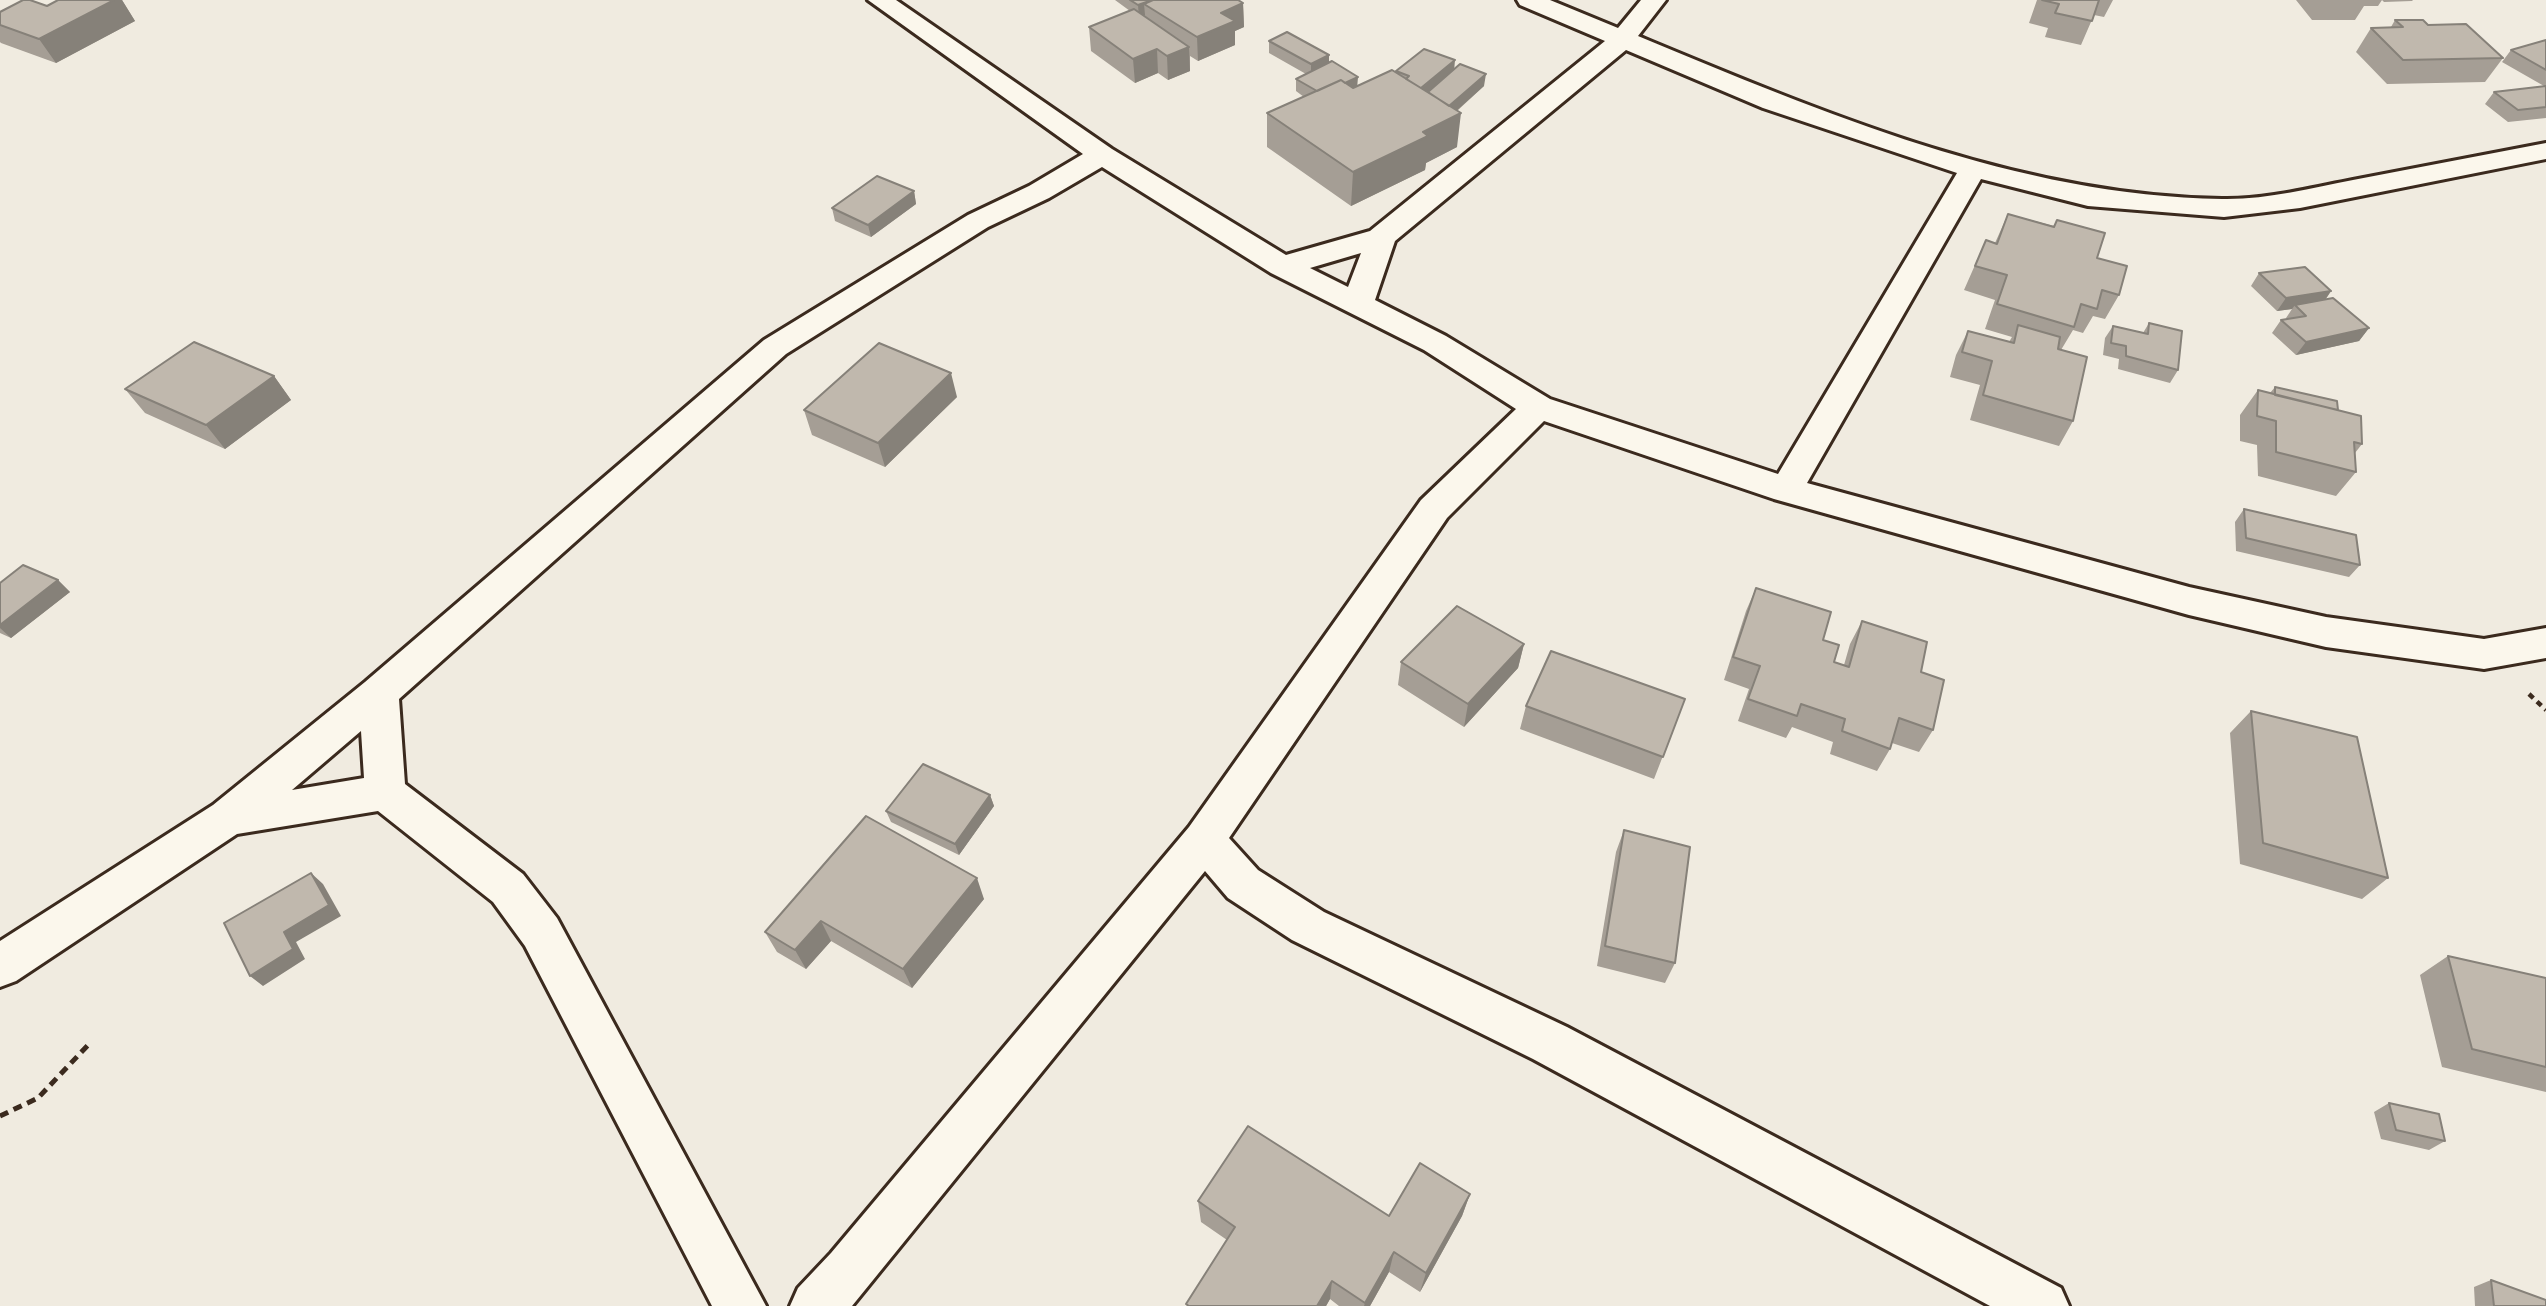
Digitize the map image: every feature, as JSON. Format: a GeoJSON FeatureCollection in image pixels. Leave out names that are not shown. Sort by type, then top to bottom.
{"type":"FeatureCollection","features":[{"type":"Feature","properties":{"kind":"street"},"geometry":{"type":"LineString","coordinates":[[880,0],[1102,155],[1282,266],[1435,343],[1538,407],[1786,490],[2189,601],[2326,632],[2484,653],[2546,643]]}},
{"type":"Feature","properties":{"kind":"street"},"geometry":{"type":"LineString","coordinates":[[1529,0],[1621,41],[1773,102],[1973,169],[2088,197],[2224,208],[2300,199],[2546,151]]}},
{"type":"Feature","properties":{"kind":"street"},"geometry":{"type":"LineString","coordinates":[[1282,266],[1381,237],[1621,41],[1654,0]]}},
{"type":"Feature","properties":{"kind":"street"},"geometry":{"type":"LineString","coordinates":[[0,966],[228,818],[379,693],[775,347],[978,221],[1039,192],[1102,155]]}},
{"type":"Feature","properties":{"kind":"street"},"geometry":{"type":"LineString","coordinates":[[1786,490],[1973,169]]}},
{"type":"Feature","properties":{"kind":"street"},"geometry":{"type":"LineString","coordinates":[[1359,304],[1381,237]]}},
{"type":"Feature","properties":{"kind":"street"},"geometry":{"type":"LineString","coordinates":[[816,1306],[849,1271],[1204,840],[1434,509],[1538,407]]}},
{"type":"Feature","properties":{"kind":"street"},"geometry":{"type":"LineString","coordinates":[[379,693],[385,792]]}},
{"type":"Feature","properties":{"kind":"street"},"geometry":{"type":"LineString","coordinates":[[228,818],[385,792],[508,888],[541,932],[740,1306]]}},
{"type":"Feature","properties":{"kind":"street"},"geometry":{"type":"LineString","coordinates":[[1204,840],[1242,884],[1308,926],[1550,1044],[2043,1306]]}},
{"type":"Feature","properties":{"kind":"path"},"geometry":{"type":"LineString","coordinates":[[0,1116],[38,1098],[89,1044]]}},
{"type":"Feature","properties":{"kind":"building"},"geometry":{"type":"Polygon","coordinates":[[[23,0],[47,6],[58,0],[114,0],[39,39],[0,25],[0,12],[23,0]]]}},
{"type":"Feature","properties":{"kind":"building"},"geometry":{"type":"Polygon","coordinates":[[[1130,0],[1152,0],[1138,5],[1130,0]]]}},
{"type":"Feature","properties":{"kind":"building"},"geometry":{"type":"Polygon","coordinates":[[[1153,0],[1238,0],[1243,3],[1221,13],[1235,21],[1197,37],[1144,4],[1153,0]]]}},
{"type":"Feature","properties":{"kind":"building"},"geometry":{"type":"Polygon","coordinates":[[[2042,0],[2099,0],[2092,21],[2055,13],[2059,4],[2042,0]]]}},
{"type":"Feature","properties":{"kind":"building"},"geometry":{"type":"Polygon","coordinates":[[[1134,9],[1189,47],[1167,56],[1157,49],[1133,59],[1089,27],[1134,9]]]}},
{"type":"Feature","properties":{"kind":"building"},"geometry":{"type":"Polygon","coordinates":[[[2395,20],[2423,20],[2428,25],[2466,24],[2503,58],[2403,60],[2371,28],[2403,27],[2395,20]]]}},
{"type":"Feature","properties":{"kind":"building"},"geometry":{"type":"Polygon","coordinates":[[[1287,32],[1329,55],[1311,64],[1269,41],[1287,32]]]}},
{"type":"Feature","properties":{"kind":"building"},"geometry":{"type":"Polygon","coordinates":[[[2546,40],[2546,70],[2511,50],[2546,40]]]}},
{"type":"Feature","properties":{"kind":"building"},"geometry":{"type":"Polygon","coordinates":[[[1424,49],[1455,60],[1421,88],[1406,79],[1409,76],[1396,71],[1424,49]]]}},
{"type":"Feature","properties":{"kind":"building"},"geometry":{"type":"Polygon","coordinates":[[[1332,61],[1358,77],[1345,83],[1341,80],[1317,91],[1296,79],[1332,61]]]}},
{"type":"Feature","properties":{"kind":"building"},"geometry":{"type":"Polygon","coordinates":[[[1460,64],[1486,74],[1449,106],[1428,92],[1460,64]]]}},
{"type":"Feature","properties":{"kind":"building"},"geometry":{"type":"Polygon","coordinates":[[[1392,70],[1461,113],[1423,132],[1428,136],[1353,172],[1267,113],[1341,80],[1353,88],[1392,70]]]}},
{"type":"Feature","properties":{"kind":"building"},"geometry":{"type":"Polygon","coordinates":[[[2546,86],[2546,107],[2518,110],[2494,92],[2546,86]]]}},
{"type":"Feature","properties":{"kind":"building"},"geometry":{"type":"Polygon","coordinates":[[[877,176],[914,191],[868,225],[832,208],[877,176]]]}},
{"type":"Feature","properties":{"kind":"building"},"geometry":{"type":"Polygon","coordinates":[[[2008,214],[2054,227],[2057,220],[2105,233],[2097,258],[2127,266],[2119,295],[2102,290],[2097,309],[2081,304],[2074,327],[1997,304],[2007,275],[1975,266],[1986,240],[1997,244],[2008,214]]]}},
{"type":"Feature","properties":{"kind":"building"},"geometry":{"type":"Polygon","coordinates":[[[2305,267],[2331,291],[2286,298],[2259,273],[2305,267]]]}},
{"type":"Feature","properties":{"kind":"building"},"geometry":{"type":"Polygon","coordinates":[[[2333,298],[2369,328],[2306,342],[2281,320],[2306,316],[2295,305],[2333,298]]]}},
{"type":"Feature","properties":{"kind":"building"},"geometry":{"type":"Polygon","coordinates":[[[2149,323],[2182,331],[2178,370],[2126,356],[2126,346],[2111,343],[2113,326],[2148,334],[2149,323]]]}},
{"type":"Feature","properties":{"kind":"building"},"geometry":{"type":"Polygon","coordinates":[[[2018,325],[2060,337],[2058,349],[2087,357],[2073,421],[1983,395],[1992,361],[1962,352],[1968,331],[2014,343],[2018,325]]]}},
{"type":"Feature","properties":{"kind":"building"},"geometry":{"type":"Polygon","coordinates":[[[194,342],[274,376],[206,425],[125,389],[194,342]]]}},
{"type":"Feature","properties":{"kind":"building"},"geometry":{"type":"Polygon","coordinates":[[[879,343],[951,373],[878,443],[804,410],[879,343]]]}},
{"type":"Feature","properties":{"kind":"building"},"geometry":{"type":"Polygon","coordinates":[[[2275,387],[2337,401],[2338,410],[2275,395],[2275,387]]]}},
{"type":"Feature","properties":{"kind":"building"},"geometry":{"type":"Polygon","coordinates":[[[2258,390],[2361,416],[2362,444],[2354,442],[2356,472],[2276,452],[2276,421],[2257,416],[2258,390]]]}},
{"type":"Feature","properties":{"kind":"building"},"geometry":{"type":"Polygon","coordinates":[[[2244,509],[2356,535],[2360,565],[2246,538],[2244,509]]]}},
{"type":"Feature","properties":{"kind":"building"},"geometry":{"type":"Polygon","coordinates":[[[23,565],[58,580],[0,625],[0,583],[23,565]]]}},
{"type":"Feature","properties":{"kind":"building"},"geometry":{"type":"Polygon","coordinates":[[[1756,588],[1831,612],[1823,640],[1839,645],[1834,662],[1849,667],[1862,621],[1927,642],[1921,672],[1944,680],[1933,730],[1899,718],[1890,749],[1842,731],[1845,719],[1801,704],[1797,716],[1748,699],[1760,666],[1733,657],[1756,588]]]}},
{"type":"Feature","properties":{"kind":"building"},"geometry":{"type":"Polygon","coordinates":[[[1457,606],[1524,644],[1468,704],[1401,662],[1457,606]]]}},
{"type":"Feature","properties":{"kind":"building"},"geometry":{"type":"Polygon","coordinates":[[[1551,651],[1685,699],[1663,757],[1526,706],[1551,651]]]}},
{"type":"Feature","properties":{"kind":"building"},"geometry":{"type":"Polygon","coordinates":[[[2251,711],[2357,737],[2388,878],[2263,843],[2251,711]]]}},
{"type":"Feature","properties":{"kind":"building"},"geometry":{"type":"Polygon","coordinates":[[[923,764],[990,795],[955,844],[886,811],[923,764]]]}},
{"type":"Feature","properties":{"kind":"building"},"geometry":{"type":"Polygon","coordinates":[[[866,816],[977,878],[903,969],[821,921],[795,950],[765,932],[866,816]]]}},
{"type":"Feature","properties":{"kind":"building"},"geometry":{"type":"Polygon","coordinates":[[[1624,830],[1690,847],[1675,963],[1605,946],[1624,830]]]}},
{"type":"Feature","properties":{"kind":"building"},"geometry":{"type":"Polygon","coordinates":[[[311,873],[329,905],[284,932],[293,949],[250,976],[224,923],[311,873]]]}},
{"type":"Feature","properties":{"kind":"building"},"geometry":{"type":"Polygon","coordinates":[[[2448,956],[2546,978],[2546,1067],[2472,1049],[2448,956]]]}},
{"type":"Feature","properties":{"kind":"building"},"geometry":{"type":"Polygon","coordinates":[[[2389,1103],[2439,1114],[2445,1141],[2396,1130],[2389,1103]]]}},
{"type":"Feature","properties":{"kind":"building"},"geometry":{"type":"Polygon","coordinates":[[[1248,1126],[1389,1216],[1420,1163],[1470,1194],[1426,1273],[1394,1252],[1365,1303],[1332,1281],[1317,1306],[1189,1306],[1186,1304],[1235,1227],[1198,1201],[1248,1126]]]}},
{"type":"Feature","properties":{"kind":"building"},"geometry":{"type":"Polygon","coordinates":[[[2491,1280],[2546,1300],[2546,1306],[2494,1306],[2491,1280]]]}}]}
